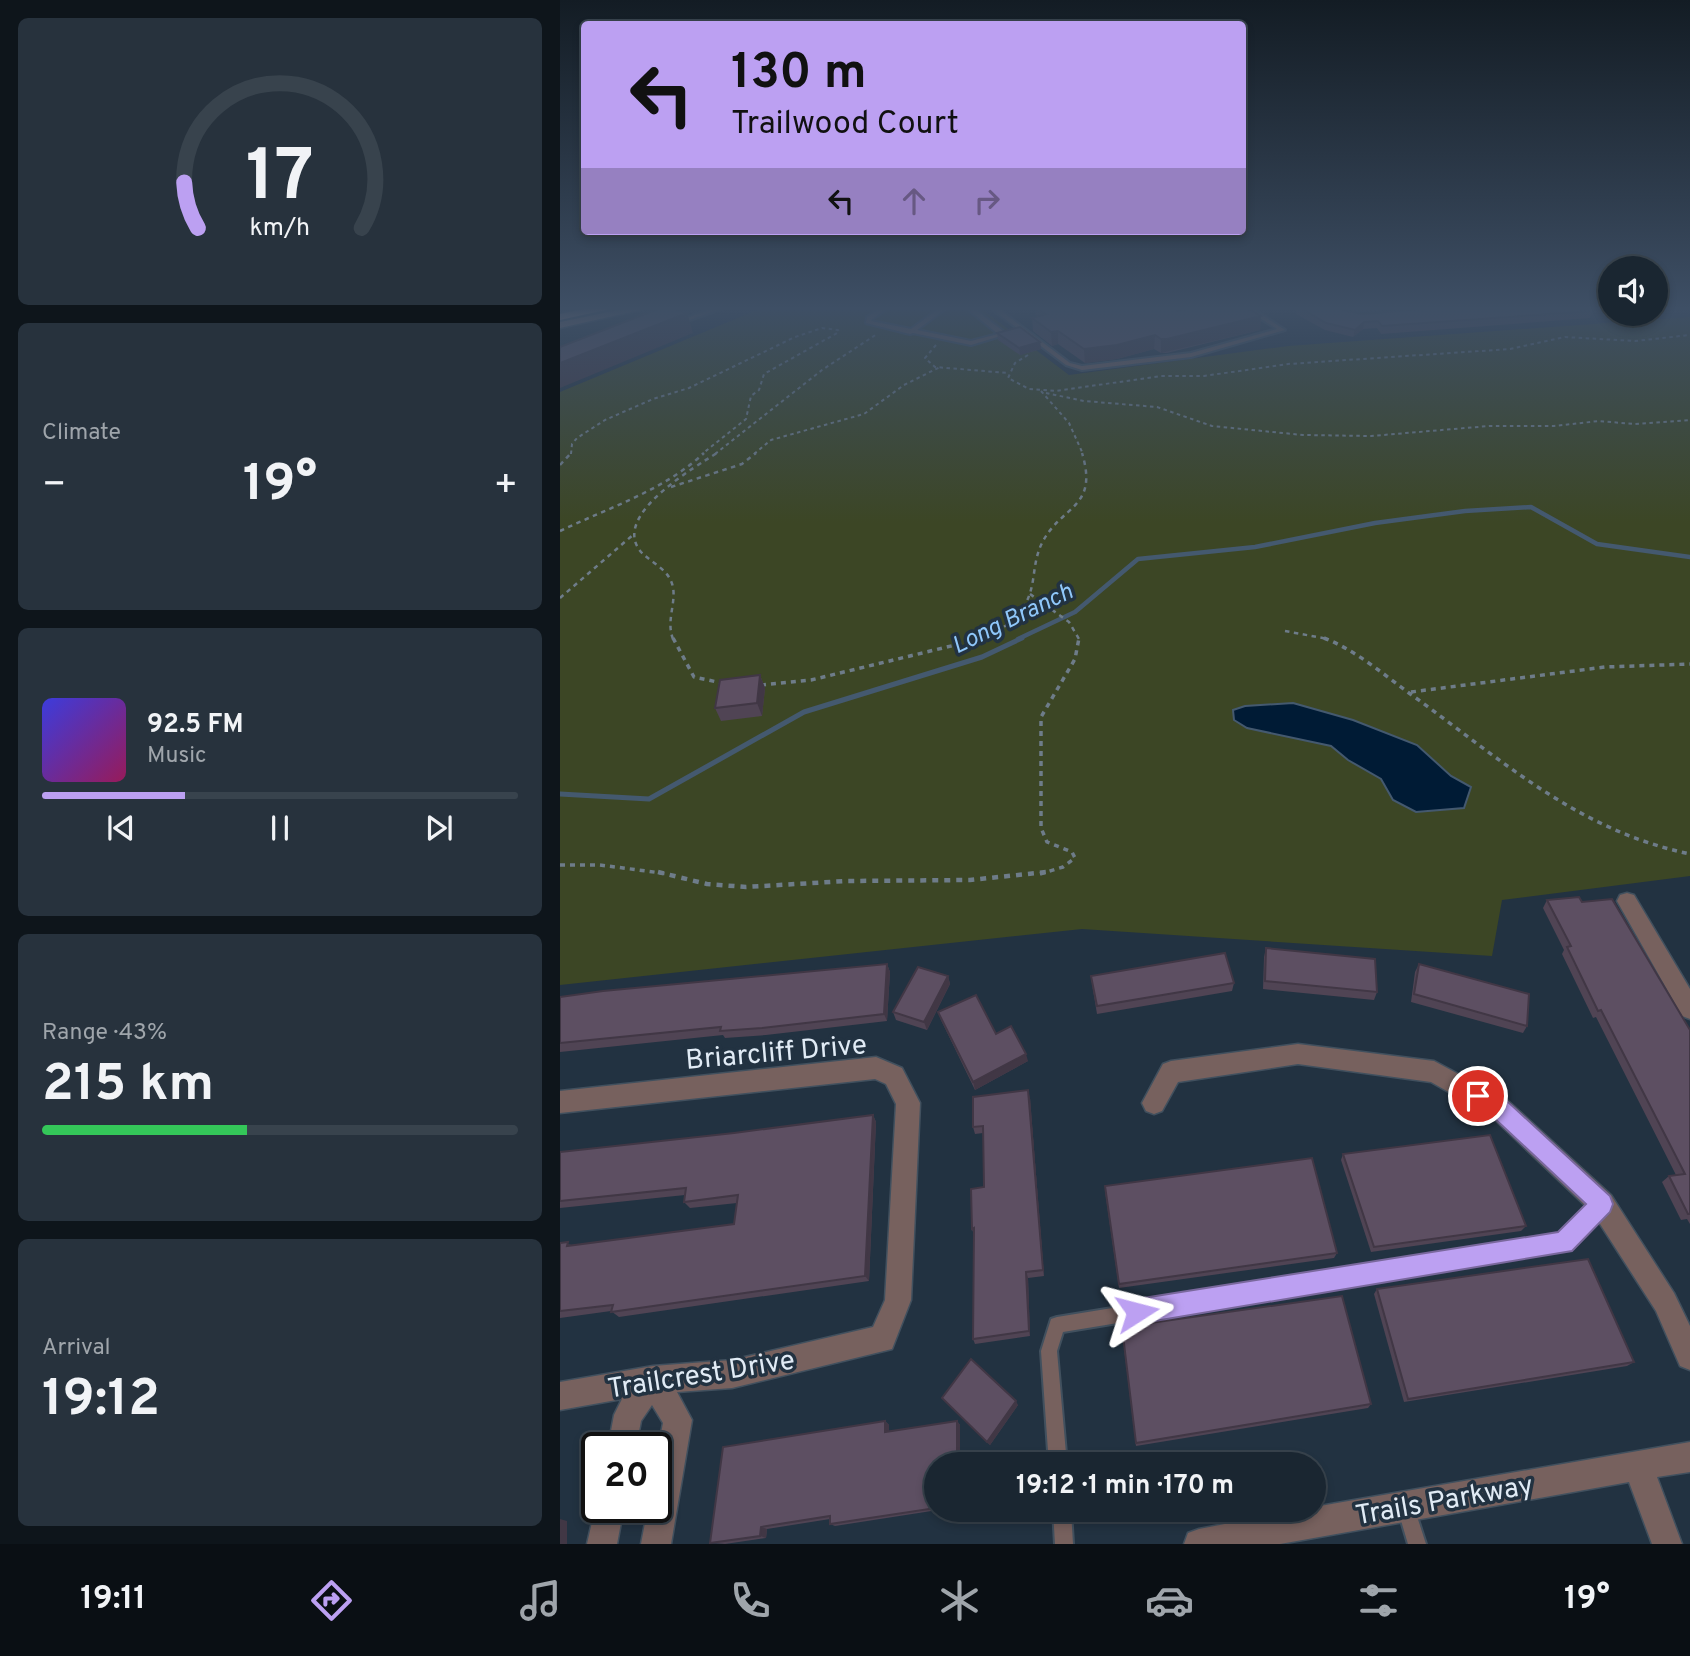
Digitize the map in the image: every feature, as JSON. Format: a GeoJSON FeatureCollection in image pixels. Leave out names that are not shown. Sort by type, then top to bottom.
{"type":"FeatureCollection","features":[{"type":"Feature","properties":{"kind":"street"},"geometry":{"type":"LineString","coordinates":[[1627,901],[1687,1000]]}},
{"type":"Feature","properties":{"kind":"street"},"geometry":{"type":"LineString","coordinates":[[1154,1103],[1171,1072],[1298,1054],[1434,1072],[1499,1108],[1602,1204],[1665,1302],[1690,1356]]}},
{"type":"Feature","properties":{"kind":"street","name":"Briarcliff Drive"},"geometry":{"type":"LineString","coordinates":[[560,1102],[876,1068],[894,1076],[908,1103],[898,1300],[882,1339]]}},
{"type":"Feature","properties":{"kind":"street","name":"Trailcrest Drive"},"geometry":{"type":"LineString","coordinates":[[560,1396],[653,1380],[732,1374],[882,1339]]}},
{"type":"Feature","properties":{"kind":"street"},"geometry":{"type":"LineString","coordinates":[[625,1432],[628,1415],[653,1380],[678,1420],[656,1544]]}},
{"type":"Feature","properties":{"kind":"street","name":"Trails Parkway"},"geometry":{"type":"LineString","coordinates":[[1205,1544],[1406,1504],[1690,1457]]}},
{"type":"Feature","properties":{"kind":"street"},"geometry":{"type":"LineString","coordinates":[[1638,1467],[1667,1544]]}},
{"type":"Feature","properties":{"kind":"street"},"geometry":{"type":"LineString","coordinates":[[602,1544],[606,1523]]}},
{"type":"Feature","properties":{"kind":"lane"},"geometry":{"type":"LineString","coordinates":[[1057,1452],[1049,1350],[1057,1325],[1564,1242],[1602,1204]]}},
{"type":"Feature","properties":{"kind":"lane"},"geometry":{"type":"LineString","coordinates":[[1406,1504],[1416,1544]]}},
{"type":"Feature","properties":{"kind":"lane"},"geometry":{"type":"LineString","coordinates":[[1063,1522],[1064,1544]]}},
{"type":"Feature","properties":{"kind":"path"},"geometry":{"type":"LineString","coordinates":[[560,465],[571,455],[572,444],[577,438],[605,420],[653,398],[689,388],[708,379]]}},
{"type":"Feature","properties":{"kind":"path"},"geometry":{"type":"LineString","coordinates":[[560,531],[619,503],[651,492],[693,463],[746,419],[751,396],[759,390],[761,379]]}},
{"type":"Feature","properties":{"kind":"path"},"geometry":{"type":"LineString","coordinates":[[730,685],[694,677],[668,626],[676,590],[667,573],[639,550],[634,534],[640,516],[667,489],[736,441],[809,379]]}},
{"type":"Feature","properties":{"kind":"path"},"geometry":{"type":"LineString","coordinates":[[667,489],[742,464],[771,440],[864,414],[916,379]]}},
{"type":"Feature","properties":{"kind":"path"},"geometry":{"type":"LineString","coordinates":[[1010,379],[1015,384],[1084,401],[1157,407],[1212,426],[1303,435],[1371,436],[1489,426],[1554,426],[1599,421],[1634,424],[1690,420]]}},
{"type":"Feature","properties":{"kind":"path"},"geometry":{"type":"LineString","coordinates":[[1041,391],[1137,379]]}},
{"type":"Feature","properties":{"kind":"path"},"geometry":{"type":"LineString","coordinates":[[755,685],[791,686],[817,681],[889,660],[960,645],[1008,626],[1028,604],[1034,559],[1043,541],[1058,520],[1078,504],[1088,481],[1086,465],[1065,415],[1041,391]]}},
{"type":"Feature","properties":{"kind":"path"},"geometry":{"type":"LineString","coordinates":[[560,598],[634,534]]}},
{"type":"Feature","properties":{"kind":"path"},"geometry":{"type":"LineString","coordinates":[[560,865],[578,863],[668,873],[710,885],[748,887],[844,881],[983,880],[1027,876],[1065,868],[1073,863],[1075,858],[1072,852],[1047,842],[1041,828],[1041,718],[1045,706],[1076,661],[1080,640],[1075,628],[1030,594]]}},
{"type":"Feature","properties":{"kind":"path"},"geometry":{"type":"LineString","coordinates":[[1285,631],[1329,639],[1409,692],[1560,803],[1653,846],[1690,854]]}},
{"type":"Feature","properties":{"kind":"path"},"geometry":{"type":"LineString","coordinates":[[1409,692],[1605,667],[1690,664]]}},
{"type":"Feature","properties":{"kind":"green space"},"geometry":{"type":"Polygon","coordinates":[[[591,379],[1690,379],[1690,876],[1502,900],[1492,956],[1082,929],[560,985],[560,392],[591,379]]]}},
{"type":"Feature","properties":{"kind":"water"},"geometry":{"type":"Polygon","coordinates":[[[1293,703],[1353,720],[1417,745],[1451,776],[1471,787],[1464,808],[1416,812],[1393,800],[1381,779],[1348,760],[1331,746],[1247,728],[1234,720],[1233,710],[1245,706],[1293,703]]]}},
{"type":"Feature","properties":{"kind":"building"},"geometry":{"type":"Polygon","coordinates":[[[760,675],[757,703],[715,708],[720,680],[760,675]]]}},
{"type":"Feature","properties":{"kind":"building"},"geometry":{"type":"Polygon","coordinates":[[[1579,897],[1582,902],[1612,899],[1690,1030],[1690,1214],[1669,1176],[1685,1174],[1601,1010],[1598,1011],[1567,947],[1571,946],[1547,900],[1579,897]]]}},
{"type":"Feature","properties":{"kind":"building"},"geometry":{"type":"Polygon","coordinates":[[[1266,948],[1375,959],[1377,992],[1265,981],[1266,948]]]}},
{"type":"Feature","properties":{"kind":"building"},"geometry":{"type":"Polygon","coordinates":[[[1225,953],[1234,983],[1097,1006],[1091,976],[1225,953]]]}},
{"type":"Feature","properties":{"kind":"building"},"geometry":{"type":"Polygon","coordinates":[[[887,964],[884,1014],[762,1028],[720,1031],[721,1027],[560,1043],[560,997],[887,964]]]}},
{"type":"Feature","properties":{"kind":"building"},"geometry":{"type":"Polygon","coordinates":[[[1419,964],[1529,994],[1527,1026],[1414,994],[1419,964]]]}},
{"type":"Feature","properties":{"kind":"building"},"geometry":{"type":"Polygon","coordinates":[[[918,967],[948,976],[924,1022],[893,1012],[918,967]]]}},
{"type":"Feature","properties":{"kind":"building"},"geometry":{"type":"Polygon","coordinates":[[[976,995],[996,1034],[1011,1026],[1026,1054],[973,1082],[938,1012],[976,995]]]}},
{"type":"Feature","properties":{"kind":"building"},"geometry":{"type":"Polygon","coordinates":[[[1028,1090],[1043,1270],[1026,1272],[1029,1331],[973,1339],[974,1228],[972,1229],[971,1189],[984,1187],[983,1126],[973,1127],[973,1097],[1028,1090]]]}},
{"type":"Feature","properties":{"kind":"building"},"geometry":{"type":"Polygon","coordinates":[[[873,1115],[865,1276],[611,1312],[613,1305],[560,1311],[560,1243],[568,1242],[567,1246],[734,1224],[738,1195],[684,1202],[686,1188],[560,1201],[560,1152],[873,1115]]]}},
{"type":"Feature","properties":{"kind":"building"},"geometry":{"type":"Polygon","coordinates":[[[1490,1135],[1526,1226],[1374,1247],[1343,1154],[1490,1135]]]}},
{"type":"Feature","properties":{"kind":"building"},"geometry":{"type":"Polygon","coordinates":[[[1312,1158],[1337,1253],[1119,1284],[1105,1186],[1312,1158]]]}},
{"type":"Feature","properties":{"kind":"building"},"geometry":{"type":"Polygon","coordinates":[[[1588,1259],[1634,1362],[1408,1399],[1377,1289],[1588,1259]]]}},
{"type":"Feature","properties":{"kind":"building"},"geometry":{"type":"Polygon","coordinates":[[[1342,1296],[1371,1404],[1136,1443],[1122,1327],[1342,1296]]]}},
{"type":"Feature","properties":{"kind":"building"},"geometry":{"type":"Polygon","coordinates":[[[971,1359],[1016,1401],[987,1442],[942,1398],[971,1359]]]}},
{"type":"Feature","properties":{"kind":"building"},"geometry":{"type":"Polygon","coordinates":[[[885,1421],[885,1432],[957,1421],[957,1452],[924,1452],[924,1510],[830,1524],[830,1516],[761,1527],[760,1536],[710,1543],[723,1447],[885,1421]]]}},
{"type":"Feature","properties":{"kind":"waterway","name":"Long Branch"},"geometry":{"type":"LineString","coordinates":[[1018,639],[1075,612],[1138,559],[1255,547],[1375,523],[1465,511],[1531,507],[1597,544],[1690,557]]}},
{"type":"Feature","properties":{"kind":"waterway","name":"Long Branch"},"geometry":{"type":"LineString","coordinates":[[560,794],[649,799],[804,712],[982,657],[1022,638]]}},
{"type":"Feature","properties":{"kind":"route"},"geometry":{"type":"LineString","coordinates":[[1137,1312],[1564,1242],[1602,1204],[1499,1108],[1478,1096]]}}]}
